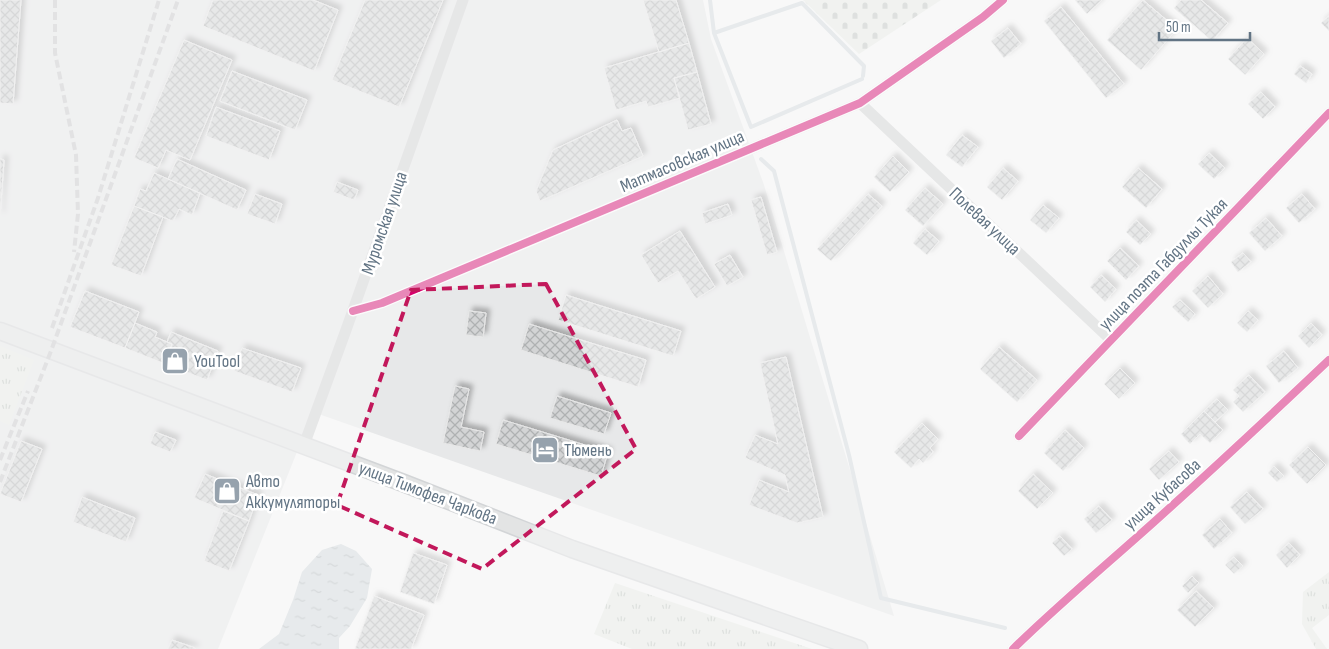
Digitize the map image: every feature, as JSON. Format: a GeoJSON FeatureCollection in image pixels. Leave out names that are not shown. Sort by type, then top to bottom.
{"type":"FeatureCollection","features":[{"type":"Feature","properties":{"kind":"main road","name":"улица Тимофея Чаркова"},"geometry":{"type":"LineString","coordinates":[[0,331],[572,548],[859,649]]}},
{"type":"Feature","properties":{"kind":"street","name":"Муромская улица"},"geometry":{"type":"LineString","coordinates":[[304,445],[463,0]]}},
{"type":"Feature","properties":{"kind":"street","name":"Матмасовская улица"},"geometry":{"type":"LineString","coordinates":[[353,312],[382,303],[860,103],[983,17],[1003,0]]}},
{"type":"Feature","properties":{"kind":"street","name":"Полевая улица"},"geometry":{"type":"LineString","coordinates":[[860,103],[1110,339]]}},
{"type":"Feature","properties":{"kind":"street","name":"улица поэта Габдуллы Тукая"},"geometry":{"type":"LineString","coordinates":[[1019,436],[1110,339],[1329,113]]}},
{"type":"Feature","properties":{"kind":"street","name":"улица Кубасова"},"geometry":{"type":"LineString","coordinates":[[1013,649],[1055,608],[1153,523],[1329,360]]}},
{"type":"Feature","properties":{"kind":"highlighted area"},"geometry":{"type":"Polygon","coordinates":[[[546,284],[636,449],[482,569],[337,505],[411,290],[546,284]]]}},
{"type":"Feature","properties":{"kind":"shaded area"},"geometry":{"type":"Polygon","coordinates":[[[0,0],[703,0],[711,39],[764,185],[894,616],[313,412],[218,649],[0,649],[0,0]]]}},
{"type":"Feature","properties":{"kind":"green space"},"geometry":{"type":"Polygon","coordinates":[[[803,0],[941,0],[859,54],[803,0]]]}},
{"type":"Feature","properties":{"kind":"green space"},"geometry":{"type":"Polygon","coordinates":[[[0,346],[34,360],[9,425],[0,421],[0,346]]]}},
{"type":"Feature","properties":{"kind":"green space"},"geometry":{"type":"Polygon","coordinates":[[[1329,572],[1329,615],[1312,628],[1327,649],[1316,649],[1302,624],[1303,592],[1329,572]]]}},
{"type":"Feature","properties":{"kind":"green space"},"geometry":{"type":"Polygon","coordinates":[[[615,583],[812,649],[632,649],[594,634],[615,583]]]}},
{"type":"Feature","properties":{"kind":"water"},"geometry":{"type":"Polygon","coordinates":[[[341,544],[356,551],[372,569],[367,598],[350,626],[339,638],[339,649],[259,649],[279,634],[302,572],[322,550],[341,544]]]}},
{"type":"Feature","properties":{"kind":"building"},"geometry":{"type":"Polygon","coordinates":[[[0,0],[21,0],[13,104],[0,103],[0,0]]]}},
{"type":"Feature","properties":{"kind":"building"},"geometry":{"type":"Polygon","coordinates":[[[213,0],[313,0],[338,10],[314,71],[203,26],[213,0]]]}},
{"type":"Feature","properties":{"kind":"building"},"geometry":{"type":"Polygon","coordinates":[[[365,0],[443,0],[399,107],[332,80],[365,0]]]}},
{"type":"Feature","properties":{"kind":"building"},"geometry":{"type":"Polygon","coordinates":[[[643,0],[676,0],[689,43],[659,52],[643,0]]]}},
{"type":"Feature","properties":{"kind":"building"},"geometry":{"type":"Polygon","coordinates":[[[1075,0],[1102,0],[1087,14],[1075,0]]]}},
{"type":"Feature","properties":{"kind":"building"},"geometry":{"type":"Polygon","coordinates":[[[1143,0],[1177,29],[1141,70],[1107,40],[1143,0]]]}},
{"type":"Feature","properties":{"kind":"building"},"geometry":{"type":"Polygon","coordinates":[[[1181,0],[1201,0],[1228,23],[1212,41],[1174,8],[1181,0]]]}},
{"type":"Feature","properties":{"kind":"building"},"geometry":{"type":"Polygon","coordinates":[[[1061,7],[1124,84],[1106,98],[1044,21],[1061,7]]]}},
{"type":"Feature","properties":{"kind":"building"},"geometry":{"type":"Polygon","coordinates":[[[1329,16],[1329,31],[1321,23],[1329,16]]]}},
{"type":"Feature","properties":{"kind":"building"},"geometry":{"type":"Polygon","coordinates":[[[1008,28],[1021,44],[1004,58],[991,41],[1008,28]]]}},
{"type":"Feature","properties":{"kind":"building"},"geometry":{"type":"Polygon","coordinates":[[[1247,38],[1264,54],[1245,75],[1228,59],[1247,38]]]}},
{"type":"Feature","properties":{"kind":"building"},"geometry":{"type":"Polygon","coordinates":[[[184,40],[232,60],[190,160],[166,150],[158,168],[134,158],[184,40]]]}},
{"type":"Feature","properties":{"kind":"building"},"geometry":{"type":"Polygon","coordinates":[[[689,43],[697,72],[674,78],[680,98],[648,107],[646,101],[616,110],[604,68],[689,43]]]}},
{"type":"Feature","properties":{"kind":"building"},"geometry":{"type":"Polygon","coordinates":[[[1300,66],[1312,74],[1306,83],[1294,74],[1300,66]]]}},
{"type":"Feature","properties":{"kind":"building"},"geometry":{"type":"Polygon","coordinates":[[[232,71],[307,100],[295,130],[220,101],[232,71]]]}},
{"type":"Feature","properties":{"kind":"building"},"geometry":{"type":"Polygon","coordinates":[[[697,72],[711,124],[688,130],[674,78],[697,72]]]}},
{"type":"Feature","properties":{"kind":"building"},"geometry":{"type":"Polygon","coordinates":[[[1261,92],[1275,107],[1263,119],[1248,104],[1261,92]]]}},
{"type":"Feature","properties":{"kind":"building"},"geometry":{"type":"Polygon","coordinates":[[[216,107],[280,131],[269,160],[206,136],[216,107]]]}},
{"type":"Feature","properties":{"kind":"building"},"geometry":{"type":"Polygon","coordinates":[[[617,120],[622,131],[631,128],[643,156],[540,201],[536,191],[553,150],[617,120]]]}},
{"type":"Feature","properties":{"kind":"building"},"geometry":{"type":"Polygon","coordinates":[[[962,135],[978,147],[962,167],[946,155],[962,135]]]}},
{"type":"Feature","properties":{"kind":"building"},"geometry":{"type":"Polygon","coordinates":[[[1209,153],[1225,168],[1214,179],[1198,164],[1209,153]]]}},
{"type":"Feature","properties":{"kind":"building"},"geometry":{"type":"Polygon","coordinates":[[[893,156],[909,172],[890,192],[874,177],[893,156]]]}},
{"type":"Feature","properties":{"kind":"building"},"geometry":{"type":"Polygon","coordinates":[[[0,159],[4,160],[0,216],[0,159]]]}},
{"type":"Feature","properties":{"kind":"building"},"geometry":{"type":"Polygon","coordinates":[[[177,159],[246,190],[237,210],[168,179],[177,159]]]}},
{"type":"Feature","properties":{"kind":"building"},"geometry":{"type":"Polygon","coordinates":[[[1003,168],[1018,181],[1002,200],[987,187],[1003,168]]]}},
{"type":"Feature","properties":{"kind":"building"},"geometry":{"type":"Polygon","coordinates":[[[1138,168],[1162,189],[1146,208],[1122,187],[1138,168]]]}},
{"type":"Feature","properties":{"kind":"building"},"geometry":{"type":"Polygon","coordinates":[[[154,173],[200,193],[192,215],[179,209],[173,221],[134,206],[140,189],[146,191],[154,173]]]}},
{"type":"Feature","properties":{"kind":"building"},"geometry":{"type":"Polygon","coordinates":[[[337,182],[358,190],[354,200],[333,192],[337,182]]]}},
{"type":"Feature","properties":{"kind":"building"},"geometry":{"type":"Polygon","coordinates":[[[925,188],[943,204],[923,226],[905,210],[925,188]]]}},
{"type":"Feature","properties":{"kind":"building"},"geometry":{"type":"Polygon","coordinates":[[[255,194],[282,204],[275,224],[247,214],[255,194]]]}},
{"type":"Feature","properties":{"kind":"building"},"geometry":{"type":"Polygon","coordinates":[[[868,194],[882,206],[831,261],[817,249],[868,194]]]}},
{"type":"Feature","properties":{"kind":"building"},"geometry":{"type":"Polygon","coordinates":[[[1302,194],[1315,209],[1299,223],[1286,208],[1302,194]]]}},
{"type":"Feature","properties":{"kind":"building"},"geometry":{"type":"Polygon","coordinates":[[[761,197],[777,252],[767,255],[751,200],[761,197]]]}},
{"type":"Feature","properties":{"kind":"building"},"geometry":{"type":"Polygon","coordinates":[[[728,204],[732,215],[705,224],[702,213],[728,204]]]}},
{"type":"Feature","properties":{"kind":"building"},"geometry":{"type":"Polygon","coordinates":[[[1043,205],[1059,218],[1046,233],[1030,220],[1043,205]]]}},
{"type":"Feature","properties":{"kind":"building"},"geometry":{"type":"Polygon","coordinates":[[[134,206],[163,217],[141,276],[111,265],[134,206]]]}},
{"type":"Feature","properties":{"kind":"building"},"geometry":{"type":"Polygon","coordinates":[[[1266,218],[1282,236],[1265,251],[1249,233],[1266,218]]]}},
{"type":"Feature","properties":{"kind":"building"},"geometry":{"type":"Polygon","coordinates":[[[1136,220],[1151,234],[1140,245],[1126,232],[1136,220]]]}},
{"type":"Feature","properties":{"kind":"building"},"geometry":{"type":"Polygon","coordinates":[[[925,229],[939,241],[927,255],[913,243],[925,229]]]}},
{"type":"Feature","properties":{"kind":"building"},"geometry":{"type":"Polygon","coordinates":[[[680,231],[715,287],[696,299],[678,271],[658,283],[641,255],[680,231]]]}},
{"type":"Feature","properties":{"kind":"building"},"geometry":{"type":"Polygon","coordinates":[[[1120,248],[1139,266],[1126,280],[1107,261],[1120,248]]]}},
{"type":"Feature","properties":{"kind":"building"},"geometry":{"type":"Polygon","coordinates":[[[1243,253],[1251,262],[1238,272],[1231,262],[1243,253]]]}},
{"type":"Feature","properties":{"kind":"building"},"geometry":{"type":"Polygon","coordinates":[[[730,255],[743,277],[727,286],[714,264],[730,255]]]}},
{"type":"Feature","properties":{"kind":"building"},"geometry":{"type":"Polygon","coordinates":[[[1101,275],[1116,289],[1105,302],[1090,287],[1101,275]]]}},
{"type":"Feature","properties":{"kind":"building"},"geometry":{"type":"Polygon","coordinates":[[[1208,276],[1223,294],[1208,308],[1192,291],[1208,276]]]}},
{"type":"Feature","properties":{"kind":"building"},"geometry":{"type":"Polygon","coordinates":[[[85,291],[139,312],[125,348],[70,327],[85,291]]]}},
{"type":"Feature","properties":{"kind":"building"},"geometry":{"type":"Polygon","coordinates":[[[566,295],[681,331],[673,356],[558,320],[566,295]]]}},
{"type":"Feature","properties":{"kind":"building"},"geometry":{"type":"Polygon","coordinates":[[[1180,300],[1195,314],[1188,322],[1172,307],[1180,300]]]}},
{"type":"Feature","properties":{"kind":"building"},"geometry":{"type":"Polygon","coordinates":[[[469,311],[486,313],[483,337],[466,335],[469,311]]]}},
{"type":"Feature","properties":{"kind":"building"},"geometry":{"type":"Polygon","coordinates":[[[1248,311],[1258,320],[1247,332],[1237,323],[1248,311]]]}},
{"type":"Feature","properties":{"kind":"building"},"geometry":{"type":"Polygon","coordinates":[[[135,323],[157,332],[155,337],[172,344],[165,364],[125,348],[135,323]]]}},
{"type":"Feature","properties":{"kind":"building"},"geometry":{"type":"Polygon","coordinates":[[[1311,323],[1322,335],[1309,348],[1298,336],[1311,323]]]}},
{"type":"Feature","properties":{"kind":"building"},"geometry":{"type":"Polygon","coordinates":[[[529,324],[646,360],[638,387],[521,350],[529,324]]]}},
{"type":"Feature","properties":{"kind":"building"},"geometry":{"type":"Polygon","coordinates":[[[171,332],[218,351],[207,380],[165,364],[172,344],[167,342],[171,332]]]}},
{"type":"Feature","properties":{"kind":"building"},"geometry":{"type":"Polygon","coordinates":[[[999,347],[1037,380],[1017,402],[980,369],[999,347]]]}},
{"type":"Feature","properties":{"kind":"building"},"geometry":{"type":"Polygon","coordinates":[[[242,348],[301,368],[292,392],[234,371],[242,348]]]}},
{"type":"Feature","properties":{"kind":"building"},"geometry":{"type":"Polygon","coordinates":[[[1284,351],[1298,368],[1279,383],[1266,366],[1284,351]]]}},
{"type":"Feature","properties":{"kind":"building"},"geometry":{"type":"Polygon","coordinates":[[[786,357],[823,517],[797,523],[749,505],[759,480],[789,492],[785,475],[745,458],[755,435],[778,444],[760,363],[786,357]]]}},
{"type":"Feature","properties":{"kind":"building"},"geometry":{"type":"Polygon","coordinates":[[[1120,368],[1135,383],[1119,399],[1104,384],[1120,368]]]}},
{"type":"Feature","properties":{"kind":"building"},"geometry":{"type":"Polygon","coordinates":[[[1249,375],[1265,392],[1243,412],[1233,402],[1239,396],[1233,390],[1249,375]]]}},
{"type":"Feature","properties":{"kind":"building"},"geometry":{"type":"Polygon","coordinates":[[[455,386],[469,389],[461,427],[484,432],[480,451],[443,443],[455,386]]]}},
{"type":"Feature","properties":{"kind":"building"},"geometry":{"type":"Polygon","coordinates":[[[557,396],[611,413],[604,434],[550,418],[557,396]]]}},
{"type":"Feature","properties":{"kind":"building"},"geometry":{"type":"Polygon","coordinates":[[[1217,399],[1228,410],[1215,422],[1204,411],[1217,399]]]}},
{"type":"Feature","properties":{"kind":"building"},"geometry":{"type":"Polygon","coordinates":[[[1204,411],[1223,430],[1210,443],[1200,434],[1190,444],[1181,434],[1204,411]]]}},
{"type":"Feature","properties":{"kind":"building"},"geometry":{"type":"Polygon","coordinates":[[[503,420],[608,452],[601,476],[496,444],[503,420]]]}},
{"type":"Feature","properties":{"kind":"building"},"geometry":{"type":"Polygon","coordinates":[[[922,423],[938,439],[930,448],[933,452],[923,463],[919,459],[911,468],[894,452],[922,423]]]}},
{"type":"Feature","properties":{"kind":"building"},"geometry":{"type":"Polygon","coordinates":[[[1065,430],[1084,448],[1063,471],[1044,453],[1065,430]]]}},
{"type":"Feature","properties":{"kind":"building"},"geometry":{"type":"Polygon","coordinates":[[[155,432],[176,440],[170,452],[150,444],[155,432]]]}},
{"type":"Feature","properties":{"kind":"building"},"geometry":{"type":"Polygon","coordinates":[[[21,441],[42,449],[21,502],[0,494],[21,441]]]}},
{"type":"Feature","properties":{"kind":"building"},"geometry":{"type":"Polygon","coordinates":[[[1308,447],[1326,465],[1307,484],[1289,465],[1308,447]]]}},
{"type":"Feature","properties":{"kind":"building"},"geometry":{"type":"Polygon","coordinates":[[[1169,451],[1179,462],[1159,480],[1149,469],[1169,451]]]}},
{"type":"Feature","properties":{"kind":"building"},"geometry":{"type":"Polygon","coordinates":[[[1274,466],[1284,476],[1277,482],[1268,473],[1274,466]]]}},
{"type":"Feature","properties":{"kind":"building"},"geometry":{"type":"Polygon","coordinates":[[[205,474],[258,495],[249,521],[194,498],[205,474]]]}},
{"type":"Feature","properties":{"kind":"building"},"geometry":{"type":"Polygon","coordinates":[[[1033,474],[1053,493],[1037,509],[1018,491],[1033,474]]]}},
{"type":"Feature","properties":{"kind":"building"},"geometry":{"type":"Polygon","coordinates":[[[1247,492],[1263,509],[1245,524],[1230,507],[1247,492]]]}},
{"type":"Feature","properties":{"kind":"building"},"geometry":{"type":"Polygon","coordinates":[[[82,497],[135,518],[126,542],[73,522],[82,497]]]}},
{"type":"Feature","properties":{"kind":"building"},"geometry":{"type":"Polygon","coordinates":[[[1099,506],[1112,520],[1096,533],[1084,519],[1099,506]]]}},
{"type":"Feature","properties":{"kind":"building"},"geometry":{"type":"Polygon","coordinates":[[[223,511],[249,521],[229,571],[204,561],[223,511]]]}},
{"type":"Feature","properties":{"kind":"building"},"geometry":{"type":"Polygon","coordinates":[[[1220,519],[1232,533],[1214,549],[1202,535],[1220,519]]]}},
{"type":"Feature","properties":{"kind":"building"},"geometry":{"type":"Polygon","coordinates":[[[1060,536],[1072,549],[1064,556],[1052,543],[1060,536]]]}},
{"type":"Feature","properties":{"kind":"building"},"geometry":{"type":"Polygon","coordinates":[[[1289,543],[1300,555],[1287,568],[1276,555],[1289,543]]]}},
{"type":"Feature","properties":{"kind":"building"},"geometry":{"type":"Polygon","coordinates":[[[413,553],[447,565],[434,604],[400,592],[413,553]]]}},
{"type":"Feature","properties":{"kind":"building"},"geometry":{"type":"Polygon","coordinates":[[[1234,557],[1243,566],[1234,574],[1225,565],[1234,557]]]}},
{"type":"Feature","properties":{"kind":"building"},"geometry":{"type":"Polygon","coordinates":[[[1192,576],[1199,583],[1188,593],[1182,586],[1192,576]]]}},
{"type":"Feature","properties":{"kind":"building"},"geometry":{"type":"Polygon","coordinates":[[[1196,591],[1214,608],[1195,627],[1177,610],[1196,591]]]}},
{"type":"Feature","properties":{"kind":"building"},"geometry":{"type":"Polygon","coordinates":[[[374,596],[424,615],[411,649],[355,649],[374,596]]]}},
{"type":"Feature","properties":{"kind":"building"},"geometry":{"type":"Polygon","coordinates":[[[172,640],[195,648],[195,649],[168,649],[172,640]]]}},
{"type":"Feature","properties":{"kind":"waterway"},"geometry":{"type":"LineString","coordinates":[[710,0],[714,33],[751,127],[862,79]]}},
{"type":"Feature","properties":{"kind":"waterway"},"geometry":{"type":"LineString","coordinates":[[714,33],[802,3],[864,66],[863,76]]}},
{"type":"Feature","properties":{"kind":"waterway"},"geometry":{"type":"LineString","coordinates":[[761,159],[774,171],[849,455],[881,598],[1005,628]]}},
{"type":"Feature","properties":{"kind":"railway"},"geometry":{"type":"LineString","coordinates":[[55,0],[55,53],[76,155],[78,214],[74,252]]}},
{"type":"Feature","properties":{"kind":"railway"},"geometry":{"type":"LineString","coordinates":[[52,328],[98,198],[159,0]]}},
{"type":"Feature","properties":{"kind":"railway"},"geometry":{"type":"LineString","coordinates":[[0,482],[51,351],[178,0]]}},
{"type":"Feature","properties":{"kind":"railway"},"geometry":{"type":"LineString","coordinates":[[0,460],[28,391]]}},
{"type":"Feature","properties":{"kind":"cycle path"},"geometry":{"type":"LineString","coordinates":[[353,311],[382,303],[860,103],[983,17],[1003,0]]}},
{"type":"Feature","properties":{"kind":"cycle path"},"geometry":{"type":"LineString","coordinates":[[1019,436],[1329,113]]}},
{"type":"Feature","properties":{"kind":"cycle path"},"geometry":{"type":"LineString","coordinates":[[1013,649],[1198,482],[1329,360]]}},
{"type":"Feature","properties":{"kind":"place","name":"YouTool"},"geometry":{"type":"Point","coordinates":[175,361]}},
{"type":"Feature","properties":{"kind":"place","name":"Тюмень"},"geometry":{"type":"Point","coordinates":[545,450]}},
{"type":"Feature","properties":{"kind":"place","name":"Авто Аккумуляторы"},"geometry":{"type":"Point","coordinates":[227,491]}}]}
